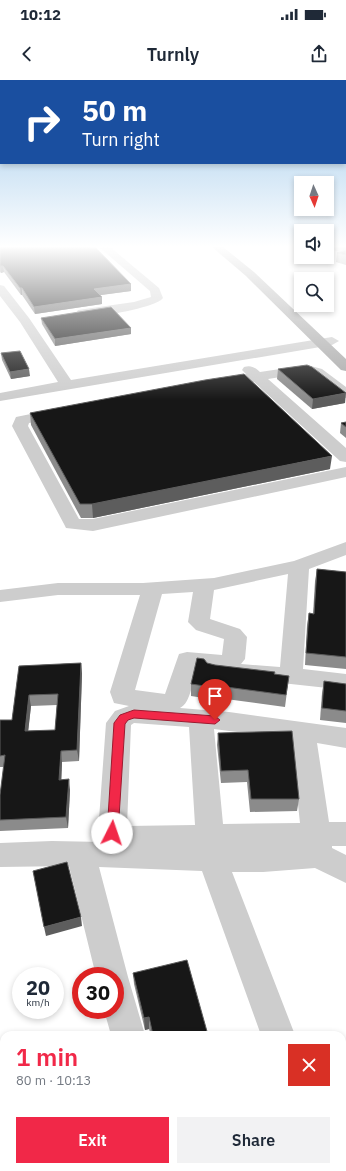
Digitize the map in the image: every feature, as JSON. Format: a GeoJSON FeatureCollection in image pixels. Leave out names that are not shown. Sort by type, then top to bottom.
{"type":"FeatureCollection","features":[{"type":"Feature","properties":{"kind":"main road"},"geometry":{"type":"LineString","coordinates":[[277,298],[327,342],[346,355]]}},
{"type":"Feature","properties":{"kind":"main road"},"geometry":{"type":"LineString","coordinates":[[290,298],[297,304],[346,367]]}},
{"type":"Feature","properties":{"kind":"street"},"geometry":{"type":"LineString","coordinates":[[8,298],[25,321],[67,385]]}},
{"type":"Feature","properties":{"kind":"street"},"geometry":{"type":"LineString","coordinates":[[73,315],[155,302],[157,298]]}},
{"type":"Feature","properties":{"kind":"street"},"geometry":{"type":"LineString","coordinates":[[25,321],[38,319]]}},
{"type":"Feature","properties":{"kind":"street"},"geometry":{"type":"LineString","coordinates":[[0,397],[327,342]]}},
{"type":"Feature","properties":{"kind":"street"},"geometry":{"type":"LineString","coordinates":[[235,357],[346,457]]}},
{"type":"Feature","properties":{"kind":"street"},"geometry":{"type":"LineString","coordinates":[[202,386],[256,376],[312,370],[346,394]]}},
{"type":"Feature","properties":{"kind":"street"},"geometry":{"type":"LineString","coordinates":[[72,411],[26,419],[20,423],[73,524],[77,526],[93,525],[346,472]]}},
{"type":"Feature","properties":{"kind":"street"},"geometry":{"type":"LineString","coordinates":[[0,596],[58,589],[153,588],[205,584],[299,566],[346,548]]}},
{"type":"Feature","properties":{"kind":"street"},"geometry":{"type":"LineString","coordinates":[[290,676],[299,566]]}},
{"type":"Feature","properties":{"kind":"street"},"geometry":{"type":"LineString","coordinates":[[153,588],[122,692],[123,697],[169,703],[174,701],[187,660],[230,663],[233,659],[236,637],[231,633],[212,628],[199,622],[205,584]]}},
{"type":"Feature","properties":{"kind":"street"},"geometry":{"type":"LineString","coordinates":[[186,665],[346,682]]}},
{"type":"Feature","properties":{"kind":"street"},"geometry":{"type":"LineString","coordinates":[[334,859],[263,859],[210,848],[118,838],[112,833],[119,723],[124,718],[134,714],[201,719],[346,738]]}},
{"type":"Feature","properties":{"kind":"street"},"geometry":{"type":"LineString","coordinates":[[201,719],[210,848],[277,1031]]}},
{"type":"Feature","properties":{"kind":"street"},"geometry":{"type":"LineString","coordinates":[[303,732],[334,859]]}},
{"type":"Feature","properties":{"kind":"street"},"geometry":{"type":"LineString","coordinates":[[334,859],[346,834]]}},
{"type":"Feature","properties":{"kind":"street"},"geometry":{"type":"LineString","coordinates":[[0,856],[210,848]]}},
{"type":"Feature","properties":{"kind":"street"},"geometry":{"type":"LineString","coordinates":[[81,854],[110,967]]}},
{"type":"Feature","properties":{"kind":"street"},"geometry":{"type":"LineString","coordinates":[[124,1019],[127,1031]]}},
{"type":"Feature","properties":{"kind":"building"},"geometry":{"type":"Polygon","coordinates":[[[28,298],[96,298],[34,307],[28,298]]]}},
{"type":"Feature","properties":{"kind":"building"},"geometry":{"type":"Polygon","coordinates":[[[111,307],[131,328],[55,339],[41,318],[111,307]]]}},
{"type":"Feature","properties":{"kind":"building"},"geometry":{"type":"Polygon","coordinates":[[[20,351],[29,369],[10,372],[1,353],[20,351]]]}},
{"type":"Feature","properties":{"kind":"building"},"geometry":{"type":"Polygon","coordinates":[[[307,365],[312,367],[346,393],[313,399],[278,369],[307,365]]]}},
{"type":"Feature","properties":{"kind":"building"},"geometry":{"type":"Polygon","coordinates":[[[244,374],[332,456],[92,504],[80,504],[30,413],[205,380],[244,374]]]}},
{"type":"Feature","properties":{"kind":"building"},"geometry":{"type":"Polygon","coordinates":[[[346,422],[346,427],[341,423],[346,422]]]}},
{"type":"Feature","properties":{"kind":"building"},"geometry":{"type":"Polygon","coordinates":[[[317,569],[346,572],[346,657],[306,653],[309,613],[314,614],[317,569]]]}},
{"type":"Feature","properties":{"kind":"building"},"geometry":{"type":"Polygon","coordinates":[[[197,658],[204,659],[207,663],[215,665],[275,672],[274,674],[289,676],[286,695],[211,685],[211,687],[191,684],[197,658]]]}},
{"type":"Feature","properties":{"kind":"building"},"geometry":{"type":"Polygon","coordinates":[[[81,663],[77,750],[61,751],[59,780],[69,779],[66,817],[0,820],[0,795],[5,755],[0,756],[0,720],[12,720],[19,666],[81,663]],[[58,694],[29,695],[25,731],[55,730],[58,694]]]}},
{"type":"Feature","properties":{"kind":"building"},"geometry":{"type":"Polygon","coordinates":[[[324,681],[346,684],[346,711],[322,708],[324,681]]]}},
{"type":"Feature","properties":{"kind":"building"},"geometry":{"type":"Polygon","coordinates":[[[292,731],[299,799],[251,799],[248,770],[221,771],[218,733],[292,731]]]}},
{"type":"Feature","properties":{"kind":"building"},"geometry":{"type":"Polygon","coordinates":[[[67,862],[81,917],[44,927],[33,871],[67,862]]]}},
{"type":"Feature","properties":{"kind":"building"},"geometry":{"type":"Polygon","coordinates":[[[187,960],[207,1031],[152,1031],[149,1017],[144,1018],[133,973],[187,960]]]}},
{"type":"Feature","properties":{"kind":"route"},"geometry":{"type":"LineString","coordinates":[[112,833],[119,723],[124,718],[134,714],[215,720]]}}]}
